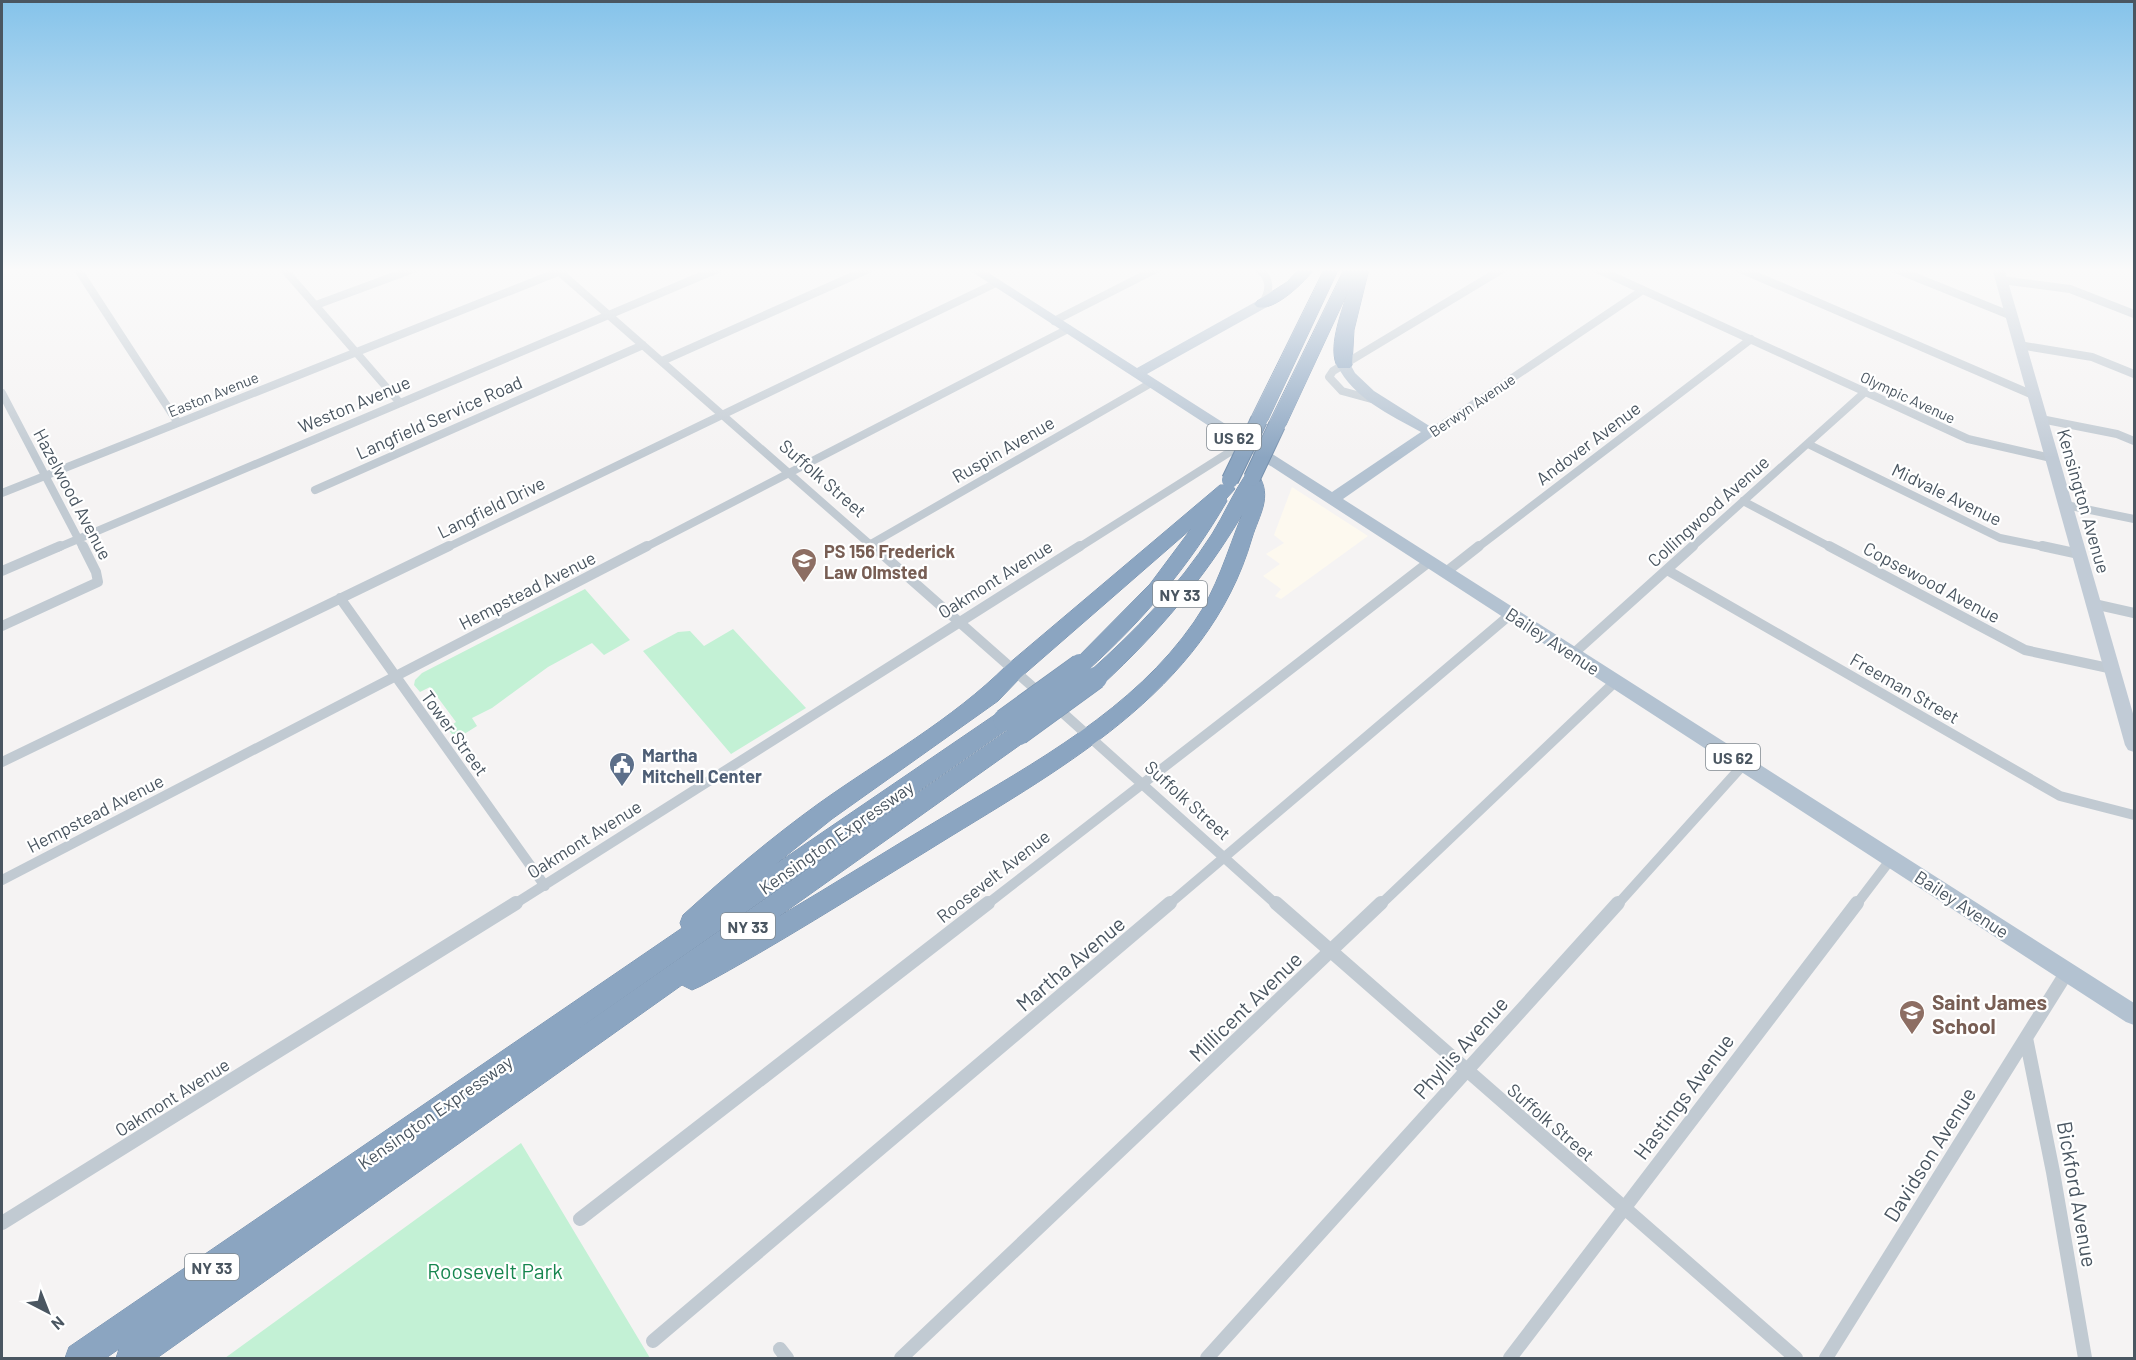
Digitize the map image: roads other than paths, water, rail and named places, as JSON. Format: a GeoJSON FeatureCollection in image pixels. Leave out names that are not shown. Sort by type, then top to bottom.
{"type":"FeatureCollection","features":[{"type":"Feature","properties":{"kind":"highway","name":"Kensington Expressway"},"geometry":{"type":"LineString","coordinates":[[131,1359],[620,1016],[1088,672],[1135,644],[1168,609],[1203,564],[1225,530],[1242,487],[1259,420],[1302,331]]}},
{"type":"Feature","properties":{"kind":"highway","name":"Kensington Expressway"},"geometry":{"type":"LineString","coordinates":[[1242,487],[1277,425],[1322,331]]}},
{"type":"Feature","properties":{"kind":"highway"},"geometry":{"type":"LineString","coordinates":[[1344,365],[1342,357],[1347,331]]}},
{"type":"Feature","properties":{"kind":"highway"},"geometry":{"type":"LineString","coordinates":[[631,979],[738,881],[782,845],[857,788],[979,705],[1014,671],[1242,487]]}},
{"type":"Feature","properties":{"kind":"highway"},"geometry":{"type":"LineString","coordinates":[[620,1016],[753,946],[1025,778],[1088,735],[1154,681],[1196,634],[1230,576],[1242,487]]}},
{"type":"Feature","properties":{"kind":"highway","name":"Kensington Expressway"},"geometry":{"type":"LineString","coordinates":[[80,1359],[631,979],[1012,727]]}},
{"type":"Feature","properties":{"kind":"main road","name":"Bailey Avenue"},"geometry":{"type":"LineString","coordinates":[[1072,331],[2134,1015]]}},
{"type":"Feature","properties":{"kind":"main road"},"geometry":{"type":"LineString","coordinates":[[1137,374],[1213,331]]}},
{"type":"Feature","properties":{"kind":"main road"},"geometry":{"type":"LineString","coordinates":[[1344,365],[1351,380],[1377,400],[1432,432]]}},
{"type":"Feature","properties":{"kind":"main road","name":"Berwyn Avenue"},"geometry":{"type":"LineString","coordinates":[[1332,500],[1432,432]]}},
{"type":"Feature","properties":{"kind":"street"},"geometry":{"type":"LineString","coordinates":[[118,331],[178,423]]}},
{"type":"Feature","properties":{"kind":"street"},"geometry":{"type":"LineString","coordinates":[[339,331],[400,403]]}},
{"type":"Feature","properties":{"kind":"street","name":"Easton Avenue"},"geometry":{"type":"LineString","coordinates":[[2,493],[407,331]]}},
{"type":"Feature","properties":{"kind":"street","name":"Weston Avenue"},"geometry":{"type":"LineString","coordinates":[[2,571],[570,331]]}},
{"type":"Feature","properties":{"kind":"street","name":"Suffolk Street"},"geometry":{"type":"LineString","coordinates":[[628,331],[1143,783],[1330,952],[1796,1359]]}},
{"type":"Feature","properties":{"kind":"street"},"geometry":{"type":"LineString","coordinates":[[662,362],[730,331]]}},
{"type":"Feature","properties":{"kind":"street","name":"Langfield Drive"},"geometry":{"type":"LineString","coordinates":[[2,762],[895,331]]}},
{"type":"Feature","properties":{"kind":"street","name":"Hempstead Avenue"},"geometry":{"type":"LineString","coordinates":[[2,880],[1063,331]]}},
{"type":"Feature","properties":{"kind":"street"},"geometry":{"type":"LineString","coordinates":[[1344,365],[1399,331]]}},
{"type":"Feature","properties":{"kind":"street","name":"Berwyn Avenue"},"geometry":{"type":"LineString","coordinates":[[1432,432],[1581,331]]}},
{"type":"Feature","properties":{"kind":"street","name":"Olympic Avenue"},"geometry":{"type":"LineString","coordinates":[[1734,331],[1974,441],[2051,458]]}},
{"type":"Feature","properties":{"kind":"street"},"geometry":{"type":"LineString","coordinates":[[1885,331],[2033,395]]}},
{"type":"Feature","properties":{"kind":"street","name":"Kensington Avenue"},"geometry":{"type":"LineString","coordinates":[[2016,331],[2134,745]]}},
{"type":"Feature","properties":{"kind":"street","name":"Andover Avenue"},"geometry":{"type":"LineString","coordinates":[[1446,572],[1751,339]]}},
{"type":"Feature","properties":{"kind":"street","name":"Langfield Service Road"},"geometry":{"type":"LineString","coordinates":[[315,490],[643,345]]}},
{"type":"Feature","properties":{"kind":"street"},"geometry":{"type":"LineString","coordinates":[[2019,345],[2092,357],[2134,374]]}},
{"type":"Feature","properties":{"kind":"street","name":"Ruspin Avenue"},"geometry":{"type":"LineString","coordinates":[[871,544],[1151,383]]}},
{"type":"Feature","properties":{"kind":"street","name":"Collingwood Avenue"},"geometry":{"type":"LineString","coordinates":[[1573,654],[1866,392]]}},
{"type":"Feature","properties":{"kind":"street","name":"Hazelwood Avenue"},"geometry":{"type":"LineString","coordinates":[[2,393],[79,538],[96,572],[98,582],[2,626]]}},
{"type":"Feature","properties":{"kind":"street"},"geometry":{"type":"LineString","coordinates":[[2041,419],[2117,434],[2134,441]]}},
{"type":"Feature","properties":{"kind":"street","name":"Oakmont Avenue"},"geometry":{"type":"LineString","coordinates":[[2,1223],[545,886],[1244,443]]}},
{"type":"Feature","properties":{"kind":"street","name":"Midvale Avenue"},"geometry":{"type":"LineString","coordinates":[[1808,444],[2000,538],[2079,554]]}},
{"type":"Feature","properties":{"kind":"street","name":"Copsewood Avenue"},"geometry":{"type":"LineString","coordinates":[[1743,501],[2025,651],[2113,669]]}},
{"type":"Feature","properties":{"kind":"street"},"geometry":{"type":"LineString","coordinates":[[2066,505],[2134,519]]}},
{"type":"Feature","properties":{"kind":"street","name":"Roosevelt Avenue"},"geometry":{"type":"LineString","coordinates":[[580,1219],[1429,562]]}},
{"type":"Feature","properties":{"kind":"street","name":"Freeman Street"},"geometry":{"type":"LineString","coordinates":[[1667,570],[2060,796],[2134,815]]}},
{"type":"Feature","properties":{"kind":"street","name":"Tower Street"},"geometry":{"type":"LineString","coordinates":[[340,598],[545,886]]}},
{"type":"Feature","properties":{"kind":"street"},"geometry":{"type":"LineString","coordinates":[[2094,604],[2134,613]]}},
{"type":"Feature","properties":{"kind":"street","name":"Martha Avenue"},"geometry":{"type":"LineString","coordinates":[[653,1341],[1511,614]]}},
{"type":"Feature","properties":{"kind":"street","name":"Millicent Avenue"},"geometry":{"type":"LineString","coordinates":[[901,1359],[1616,681]]}},
{"type":"Feature","properties":{"kind":"street","name":"Phyllis Avenue"},"geometry":{"type":"LineString","coordinates":[[1207,1359],[1744,764]]}},
{"type":"Feature","properties":{"kind":"street","name":"Hastings Avenue"},"geometry":{"type":"LineString","coordinates":[[1510,1359],[1891,859]]}},
{"type":"Feature","properties":{"kind":"street","name":"Davidson Avenue"},"geometry":{"type":"LineString","coordinates":[[1826,1359],[2067,972]]}},
{"type":"Feature","properties":{"kind":"street","name":"Bickford Avenue"},"geometry":{"type":"LineString","coordinates":[[2026,1038],[2054,1172],[2085,1359]]}},
{"type":"Feature","properties":{"kind":"place","name":"PS 156 Frederick Law Olmsted"},"geometry":{"type":"Point","coordinates":[804,584]}},
{"type":"Feature","properties":{"kind":"place","name":"Martha Mitchell Center"},"geometry":{"type":"Point","coordinates":[622,788]}},
{"type":"Feature","properties":{"kind":"place","name":"Saint James School"},"geometry":{"type":"Point","coordinates":[1912,1036]}},
{"type":"Feature","properties":{"kind":"park label","name":"Roosevelt Park"},"geometry":{"type":"Point","coordinates":[495,1270]}}]}
